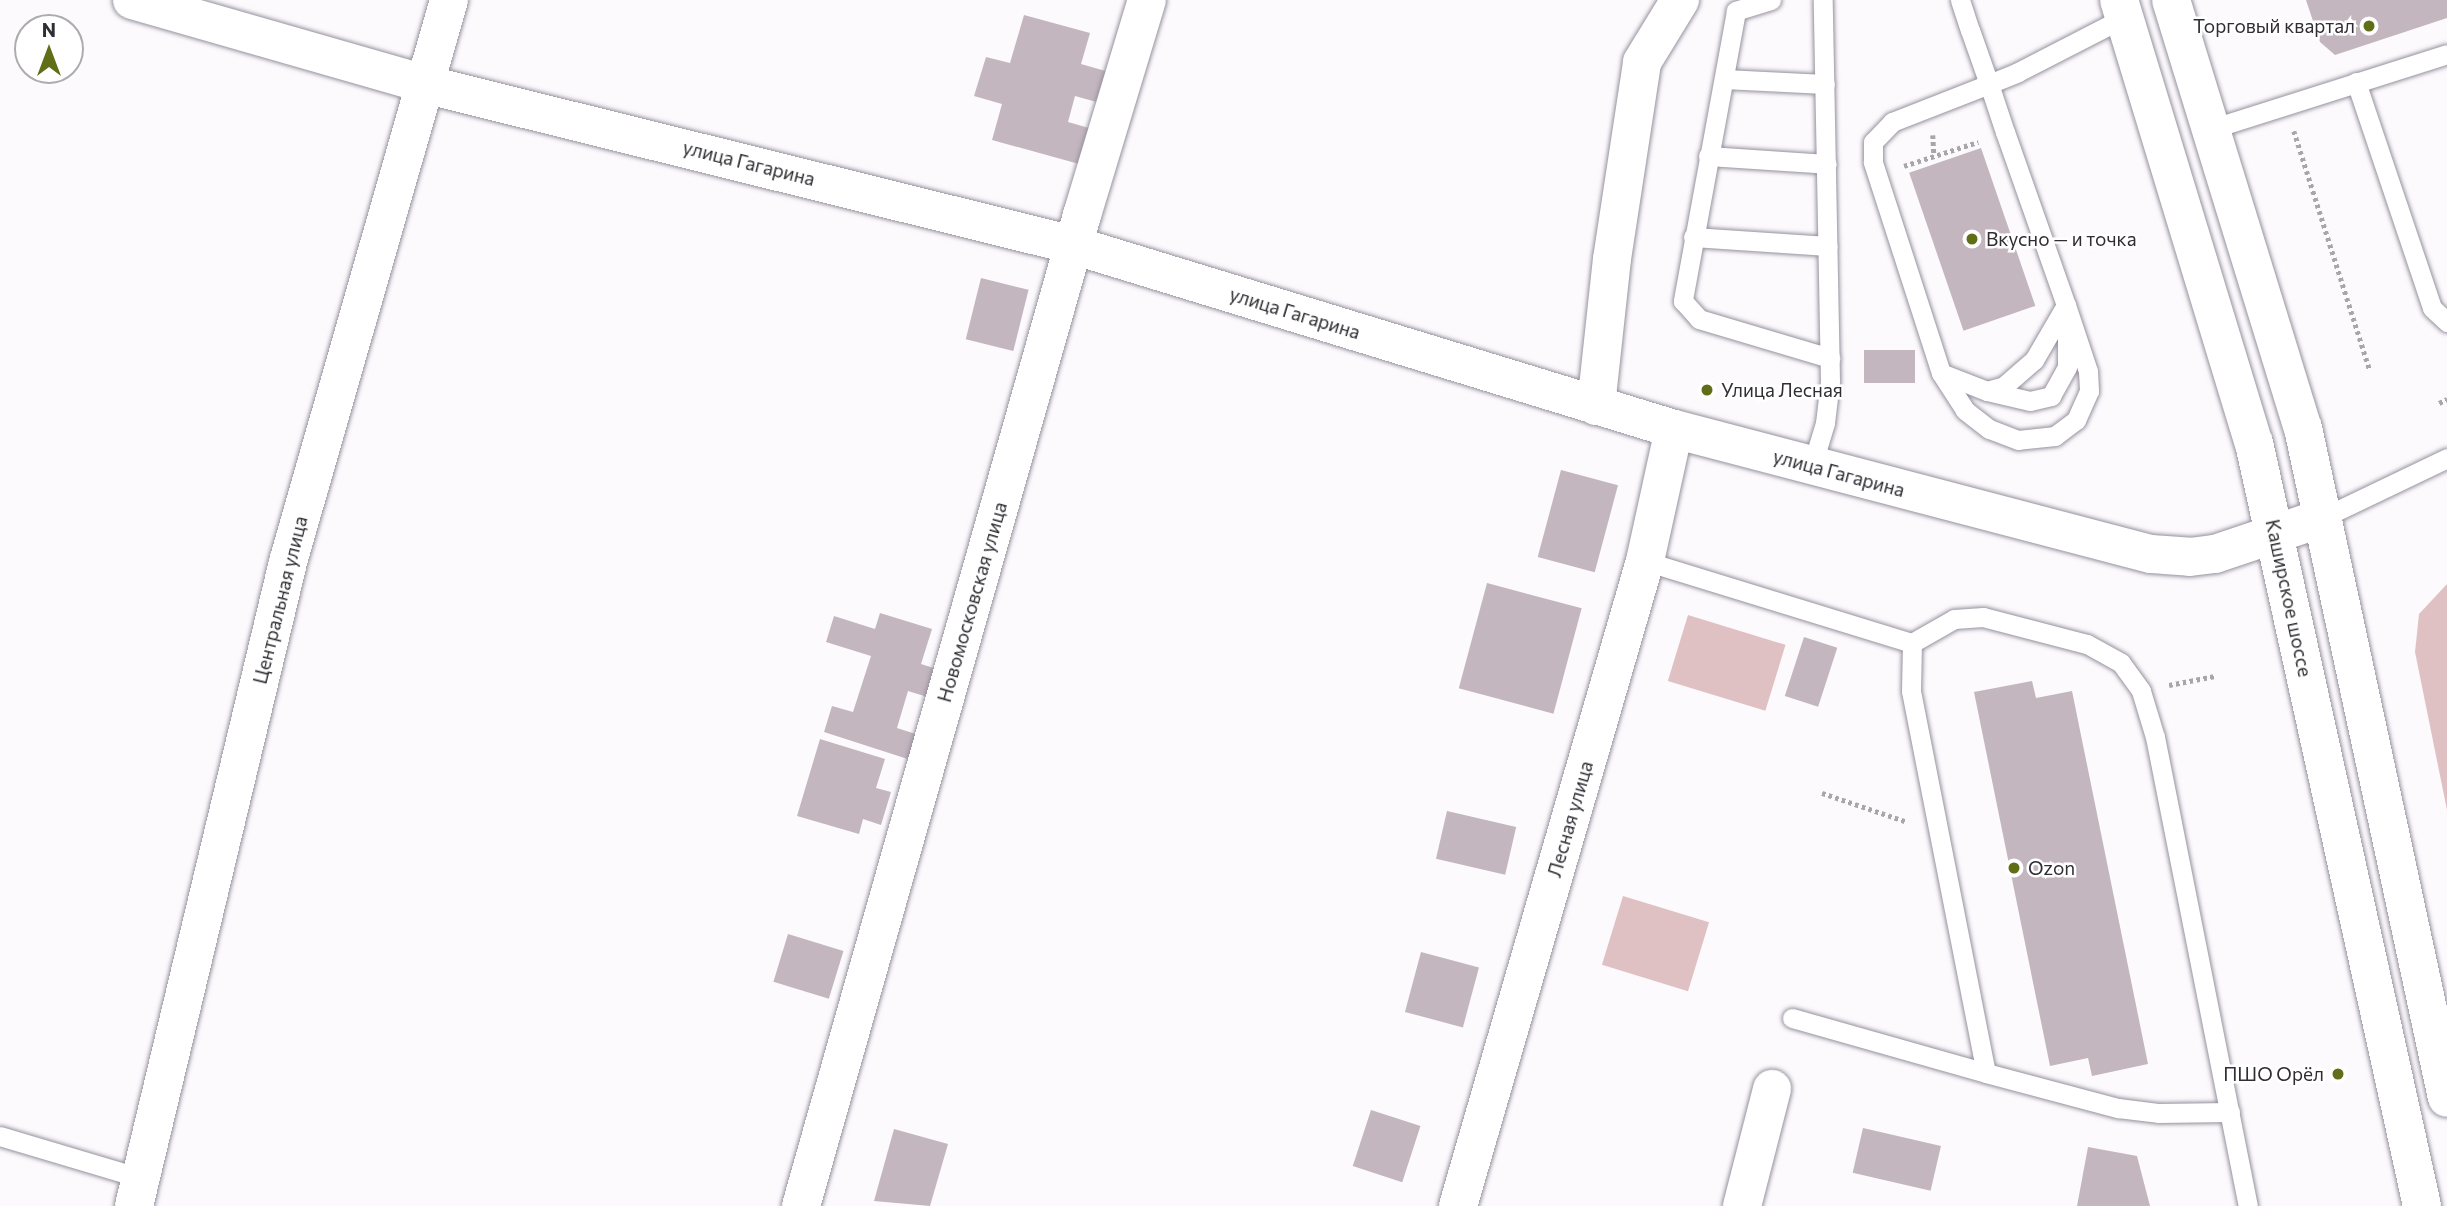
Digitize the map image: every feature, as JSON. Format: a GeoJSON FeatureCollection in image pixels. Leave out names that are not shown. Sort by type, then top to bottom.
{"type":"FeatureCollection","features":[{"type":"Feature","properties":{"kind":"street","name":"улица Гагарина"},"geometry":{"type":"LineString","coordinates":[[132,0],[424,84],[1073,245],[1596,407],[1812,466],[2164,556],[2203,556],[2322,518]]}},
{"type":"Feature","properties":{"kind":"street","name":"Центральная улица"},"geometry":{"type":"LineString","coordinates":[[139,1192],[288,562],[449,0]]}},
{"type":"Feature","properties":{"kind":"street","name":"Новомосковская улица"},"geometry":{"type":"LineString","coordinates":[[801,1206],[1073,245],[1147,0]]}},
{"type":"Feature","properties":{"kind":"street"},"geometry":{"type":"LineString","coordinates":[[1596,407],[1610,273],[1642,62],[1680,0]]}},
{"type":"Feature","properties":{"kind":"street"},"geometry":{"type":"LineString","coordinates":[[2171,0],[2214,128],[2294,396],[2447,1098]]}},
{"type":"Feature","properties":{"kind":"street","name":"Каширское шоссе"},"geometry":{"type":"LineString","coordinates":[[2122,9],[2245,411],[2275,534],[2422,1206]]}},
{"type":"Feature","properties":{"kind":"street","name":"Лесная улица"},"geometry":{"type":"LineString","coordinates":[[1458,1206],[1645,561],[1674,429]]}},
{"type":"Feature","properties":{"kind":"street"},"geometry":{"type":"LineString","coordinates":[[1742,1206],[1772,1089]]}},
{"type":"Feature","properties":{"kind":"lane"},"geometry":{"type":"LineString","coordinates":[[1771,0],[1736,6],[1682,295],[1693,316],[1830,358]]}},
{"type":"Feature","properties":{"kind":"lane"},"geometry":{"type":"LineString","coordinates":[[1812,466],[1827,410],[1830,358],[1822,0]]}},
{"type":"Feature","properties":{"kind":"lane"},"geometry":{"type":"LineString","coordinates":[[1960,0],[1989,84],[2066,304],[2088,371],[2090,391],[2076,420],[2056,436],[2018,440],[1989,429],[1960,405],[1941,373],[1871,148],[1885,126],[1989,84],[2077,45],[2122,9]]}},
{"type":"Feature","properties":{"kind":"lane"},"geometry":{"type":"LineString","coordinates":[[2214,128],[2447,54]]}},
{"type":"Feature","properties":{"kind":"lane"},"geometry":{"type":"LineString","coordinates":[[1724,79],[1825,84]]}},
{"type":"Feature","properties":{"kind":"lane"},"geometry":{"type":"LineString","coordinates":[[2356,82],[2432,308],[2447,322]]}},
{"type":"Feature","properties":{"kind":"lane"},"geometry":{"type":"LineString","coordinates":[[1708,156],[1827,164]]}},
{"type":"Feature","properties":{"kind":"lane"},"geometry":{"type":"LineString","coordinates":[[1693,237],[1828,246]]}},
{"type":"Feature","properties":{"kind":"lane"},"geometry":{"type":"LineString","coordinates":[[1941,373],[1987,391],[2030,401],[2042,400],[2058,388],[2067,368],[2066,304]]}},
{"type":"Feature","properties":{"kind":"lane"},"geometry":{"type":"LineString","coordinates":[[1987,391],[2025,371],[2066,304]]}},
{"type":"Feature","properties":{"kind":"lane","name":"улица Гагарина"},"geometry":{"type":"LineString","coordinates":[[2322,518],[2447,458]]}},
{"type":"Feature","properties":{"kind":"lane"},"geometry":{"type":"LineString","coordinates":[[1645,561],[1912,643],[1954,619],[1997,619],[2099,649],[2120,663],[2141,691],[2155,737],[2248,1206]]}},
{"type":"Feature","properties":{"kind":"lane"},"geometry":{"type":"LineString","coordinates":[[1912,643],[1911,691],[1986,1073]]}},
{"type":"Feature","properties":{"kind":"lane"},"geometry":{"type":"LineString","coordinates":[[1792,1018],[2118,1108],[2158,1114],[2230,1112]]}},
{"type":"Feature","properties":{"kind":"lane"},"geometry":{"type":"LineString","coordinates":[[0,1136],[139,1192]]}},
{"type":"Feature","properties":{"kind":"path"},"geometry":{"type":"LineString","coordinates":[[2292,125],[2370,370]]}},
{"type":"Feature","properties":{"kind":"path"},"geometry":{"type":"LineString","coordinates":[[1933,130],[1934,155]]}},
{"type":"Feature","properties":{"kind":"path"},"geometry":{"type":"LineString","coordinates":[[1896,168],[1977,142],[1985,145]]}},
{"type":"Feature","properties":{"kind":"path"},"geometry":{"type":"LineString","coordinates":[[2440,403],[2447,399]]}},
{"type":"Feature","properties":{"kind":"path"},"geometry":{"type":"LineString","coordinates":[[2141,691],[2215,676]]}},
{"type":"Feature","properties":{"kind":"path"},"geometry":{"type":"LineString","coordinates":[[1822,793],[1938,832]]}},
{"type":"Feature","properties":{"kind":"shaded area"},"geometry":{"type":"Polygon","coordinates":[[[2447,584],[2447,810],[2415,652],[2419,614],[2447,584]]]}},
{"type":"Feature","properties":{"kind":"shaded area"},"geometry":{"type":"Polygon","coordinates":[[[1688,615],[1786,645],[1765,711],[1668,681],[1688,615]]]}},
{"type":"Feature","properties":{"kind":"shaded area"},"geometry":{"type":"Polygon","coordinates":[[[1623,896],[1709,922],[1688,991],[1602,965],[1623,896]]]}},
{"type":"Feature","properties":{"kind":"building","name":"Торговый квартал"},"geometry":{"type":"Polygon","coordinates":[[[2306,0],[2447,0],[2447,18],[2335,55],[2320,42],[2306,0]]]}},
{"type":"Feature","properties":{"kind":"building"},"geometry":{"type":"Polygon","coordinates":[[[1024,15],[1090,33],[1081,64],[1109,72],[1100,103],[1075,96],[1068,122],[1089,128],[1079,164],[992,140],[1002,104],[974,96],[986,57],[1010,63],[1024,15]]]}},
{"type":"Feature","properties":{"kind":"building","name":"Вкусно — и точка"},"geometry":{"type":"Polygon","coordinates":[[[1981,148],[2035,306],[1964,331],[1909,173],[1981,148]]]}},
{"type":"Feature","properties":{"kind":"building"},"geometry":{"type":"Polygon","coordinates":[[[981,278],[1029,290],[1013,351],[966,339],[981,278]]]}},
{"type":"Feature","properties":{"kind":"building"},"geometry":{"type":"Polygon","coordinates":[[[1864,350],[1915,350],[1915,383],[1864,383],[1864,350]]]}},
{"type":"Feature","properties":{"kind":"building"},"geometry":{"type":"Polygon","coordinates":[[[1561,470],[1618,485],[1595,572],[1538,557],[1561,470]]]}},
{"type":"Feature","properties":{"kind":"building"},"geometry":{"type":"Polygon","coordinates":[[[1487,583],[1582,608],[1553,714],[1459,688],[1487,583]]]}},
{"type":"Feature","properties":{"kind":"building"},"geometry":{"type":"Polygon","coordinates":[[[880,613],[932,629],[921,664],[943,671],[934,699],[908,691],[897,728],[925,737],[917,762],[824,732],[832,706],[853,712],[871,656],[826,642],[834,616],[875,629],[880,613]]]}},
{"type":"Feature","properties":{"kind":"building"},"geometry":{"type":"Polygon","coordinates":[[[1804,637],[1837,648],[1818,707],[1785,696],[1804,637]]]}},
{"type":"Feature","properties":{"kind":"building"},"geometry":{"type":"Polygon","coordinates":[[[2032,681],[2036,698],[2072,691],[2148,1064],[2092,1076],[2088,1058],[2050,1066],[1974,692],[2032,681]]]}},
{"type":"Feature","properties":{"kind":"building"},"geometry":{"type":"Polygon","coordinates":[[[820,739],[885,759],[876,788],[891,792],[881,825],[863,819],[859,834],[797,816],[820,739]]]}},
{"type":"Feature","properties":{"kind":"building"},"geometry":{"type":"Polygon","coordinates":[[[1447,811],[1516,827],[1505,875],[1436,859],[1447,811]]]}},
{"type":"Feature","properties":{"kind":"building"},"geometry":{"type":"Polygon","coordinates":[[[788,934],[843,951],[829,999],[773,982],[788,934]]]}},
{"type":"Feature","properties":{"kind":"building"},"geometry":{"type":"Polygon","coordinates":[[[1421,952],[1479,968],[1463,1027],[1405,1012],[1421,952]]]}},
{"type":"Feature","properties":{"kind":"building"},"geometry":{"type":"Polygon","coordinates":[[[1371,1110],[1420,1126],[1402,1182],[1353,1166],[1371,1110]]]}},
{"type":"Feature","properties":{"kind":"building"},"geometry":{"type":"Polygon","coordinates":[[[1863,1128],[1941,1146],[1931,1191],[1853,1173],[1863,1128]]]}},
{"type":"Feature","properties":{"kind":"building"},"geometry":{"type":"Polygon","coordinates":[[[894,1129],[948,1144],[930,1206],[874,1201],[894,1129]]]}},
{"type":"Feature","properties":{"kind":"building"},"geometry":{"type":"Polygon","coordinates":[[[2088,1147],[2137,1156],[2150,1206],[2077,1206],[2088,1147]]]}},
{"type":"Feature","properties":{"kind":"place","name":"Торговый квартал"},"geometry":{"type":"Point","coordinates":[2369,26]}},
{"type":"Feature","properties":{"kind":"place","name":"Вкусно — и точка"},"geometry":{"type":"Point","coordinates":[1972,239]}},
{"type":"Feature","properties":{"kind":"place","name":"Улица Лесная"},"geometry":{"type":"Point","coordinates":[1707,390]}},
{"type":"Feature","properties":{"kind":"place","name":"Ozon"},"geometry":{"type":"Point","coordinates":[2014,868]}},
{"type":"Feature","properties":{"kind":"place","name":"ПШО Орёл"},"geometry":{"type":"Point","coordinates":[2338,1074]}}]}
